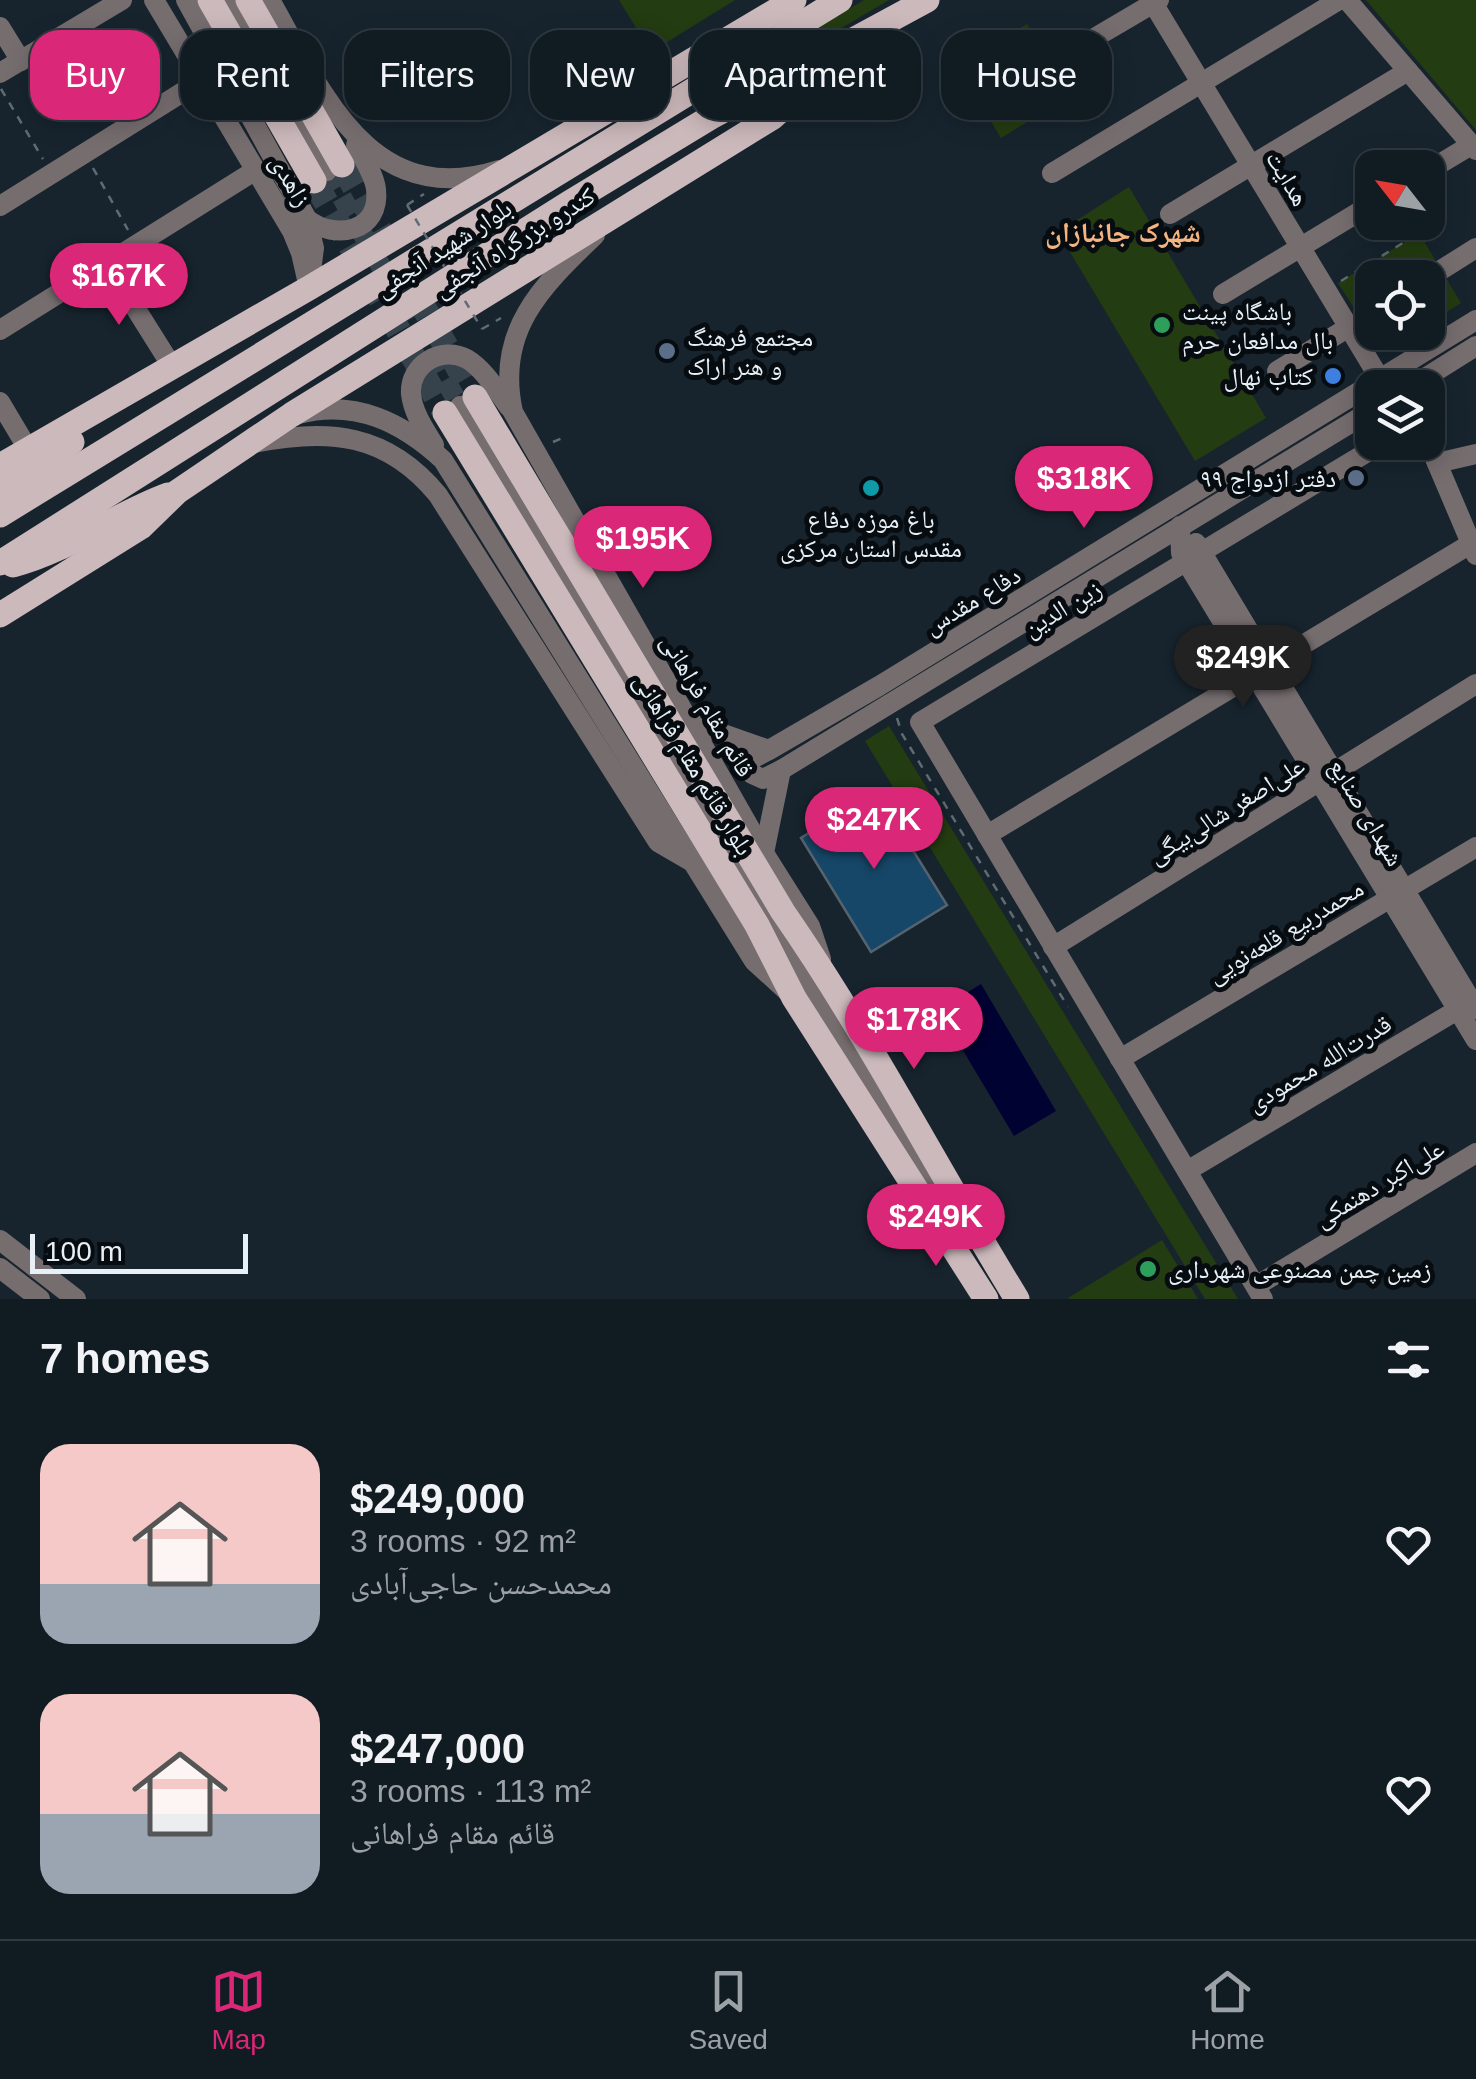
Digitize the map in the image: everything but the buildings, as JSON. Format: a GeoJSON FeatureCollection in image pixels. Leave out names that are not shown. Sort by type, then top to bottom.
{"type":"FeatureCollection","features":[{"type":"Feature","properties":{"kind":"main road"},"geometry":{"type":"LineString","coordinates":[[210,0],[328,172]]}},
{"type":"Feature","properties":{"kind":"main road"},"geometry":{"type":"LineString","coordinates":[[248,0],[328,172]]}},
{"type":"Feature","properties":{"kind":"main road","name":"بلوار شهید آنجفی"},"geometry":{"type":"LineString","coordinates":[[0,515],[840,0]]}},
{"type":"Feature","properties":{"kind":"main road","name":"بلوار شهید آنجفی"},"geometry":{"type":"LineString","coordinates":[[0,566],[569,203],[711,117],[927,0]]}},
{"type":"Feature","properties":{"kind":"main road"},"geometry":{"type":"LineString","coordinates":[[0,466],[309,288],[783,3]]}},
{"type":"Feature","properties":{"kind":"main road","name":"کندرو بزرگراه آنجفی"},"geometry":{"type":"LineString","coordinates":[[177,492],[291,415],[773,117],[872,28]]}},
{"type":"Feature","properties":{"kind":"main road"},"geometry":{"type":"LineString","coordinates":[[0,494],[9,482],[91,429],[133,390]]}},
{"type":"Feature","properties":{"kind":"main road","name":"بلوار قائم مقام فراهانی"},"geometry":{"type":"LineString","coordinates":[[460,406],[827,975],[1017,1299]]}},
{"type":"Feature","properties":{"kind":"main road","name":"بلوار قائم مقام فراهانی"},"geometry":{"type":"LineString","coordinates":[[460,406],[757,925],[794,998],[986,1299]]}},
{"type":"Feature","properties":{"kind":"main road"},"geometry":{"type":"LineString","coordinates":[[0,566],[48,556],[128,510],[177,492]]}},
{"type":"Feature","properties":{"kind":"main road"},"geometry":{"type":"LineString","coordinates":[[0,615],[141,528],[177,492]]}},
{"type":"Feature","properties":{"kind":"street"},"geometry":{"type":"LineString","coordinates":[[0,73],[122,0]]}},
{"type":"Feature","properties":{"kind":"street","name":"زاهدی"},"geometry":{"type":"LineString","coordinates":[[154,0],[180,43]]}},
{"type":"Feature","properties":{"kind":"street"},"geometry":{"type":"LineString","coordinates":[[186,0],[307,219],[314,248],[309,288]]}},
{"type":"Feature","properties":{"kind":"street"},"geometry":{"type":"LineString","coordinates":[[229,0],[328,172]]}},
{"type":"Feature","properties":{"kind":"street"},"geometry":{"type":"LineString","coordinates":[[270,0],[374,181],[374,206],[366,220],[344,232],[328,232],[307,219]]}},
{"type":"Feature","properties":{"kind":"street"},"geometry":{"type":"LineString","coordinates":[[1052,172],[1338,0]]}},
{"type":"Feature","properties":{"kind":"street"},"geometry":{"type":"LineString","coordinates":[[1347,0],[1474,148],[1445,162]]}},
{"type":"Feature","properties":{"kind":"street"},"geometry":{"type":"LineString","coordinates":[[1108,30],[1156,2]]}},
{"type":"Feature","properties":{"kind":"street","name":"هدایت"},"geometry":{"type":"LineString","coordinates":[[1156,2],[1375,370]]}},
{"type":"Feature","properties":{"kind":"street"},"geometry":{"type":"LineString","coordinates":[[0,27],[20,60]]}},
{"type":"Feature","properties":{"kind":"street"},"geometry":{"type":"LineString","coordinates":[[1170,214],[1408,71]]}},
{"type":"Feature","properties":{"kind":"street"},"geometry":{"type":"LineString","coordinates":[[0,206],[180,94]]}},
{"type":"Feature","properties":{"kind":"street","name":"زاهدی"},"geometry":{"type":"LineString","coordinates":[[226,120],[292,231],[309,288]]}},
{"type":"Feature","properties":{"kind":"street"},"geometry":{"type":"LineString","coordinates":[[347,129],[384,160],[432,176],[467,177],[522,162]]}},
{"type":"Feature","properties":{"kind":"street"},"geometry":{"type":"LineString","coordinates":[[0,330],[256,170]]}},
{"type":"Feature","properties":{"kind":"street","name":"قائم مقام فراهانی"},"geometry":{"type":"LineString","coordinates":[[621,211],[550,280],[522,322],[508,371],[513,412],[764,853],[810,926],[827,975]]}},
{"type":"Feature","properties":{"kind":"street"},"geometry":{"type":"LineString","coordinates":[[1223,294],[1355,214]]}},
{"type":"Feature","properties":{"kind":"street"},"geometry":{"type":"LineString","coordinates":[[1445,267],[1476,248]]}},
{"type":"Feature","properties":{"kind":"street"},"geometry":{"type":"LineString","coordinates":[[108,262],[173,368]]}},
{"type":"Feature","properties":{"kind":"street","name":"دفاع مقدس"},"geometry":{"type":"LineString","coordinates":[[1395,370],[1476,320]]}},
{"type":"Feature","properties":{"kind":"street"},"geometry":{"type":"LineString","coordinates":[[1278,371],[1349,327]]}},
{"type":"Feature","properties":{"kind":"street"},"geometry":{"type":"LineString","coordinates":[[1438,370],[1476,346]]}},
{"type":"Feature","properties":{"kind":"street"},"geometry":{"type":"LineString","coordinates":[[513,412],[468,360],[453,354],[429,360],[418,371],[411,393],[421,423],[443,460],[754,961],[794,998]]}},
{"type":"Feature","properties":{"kind":"street","name":"دفاع مقدس"},"geometry":{"type":"LineString","coordinates":[[780,770],[1175,517],[1355,396]]}},
{"type":"Feature","properties":{"kind":"street"},"geometry":{"type":"LineString","coordinates":[[0,402],[28,448]]}},
{"type":"Feature","properties":{"kind":"street"},"geometry":{"type":"LineString","coordinates":[[460,406],[928,1180],[956,1216]]}},
{"type":"Feature","properties":{"kind":"street"},"geometry":{"type":"LineString","coordinates":[[291,415],[325,409],[376,416],[406,429],[443,460]]}},
{"type":"Feature","properties":{"kind":"street","name":"دفاع مقدس"},"geometry":{"type":"LineString","coordinates":[[769,750],[1175,517],[1355,419]]}},
{"type":"Feature","properties":{"kind":"street"},"geometry":{"type":"LineString","coordinates":[[248,444],[296,434],[338,436],[376,446],[423,476],[658,842],[694,862]]}},
{"type":"Feature","properties":{"kind":"street"},"geometry":{"type":"LineString","coordinates":[[1437,463],[1476,454]]}},
{"type":"Feature","properties":{"kind":"street","name":"زین الدین"},"geometry":{"type":"LineString","coordinates":[[987,835],[920,722],[1355,460]]}},
{"type":"Feature","properties":{"kind":"street"},"geometry":{"type":"LineString","coordinates":[[1259,1293],[987,835],[1261,670],[1474,549],[1436,460]]}},
{"type":"Feature","properties":{"kind":"street","name":"شهدای صنایع"},"geometry":{"type":"LineString","coordinates":[[1175,517],[1194,558],[1261,670],[1397,894],[1470,1004],[1476,1040]]}},
{"type":"Feature","properties":{"kind":"street","name":"علی‌اصغر شالی‌بیگی"},"geometry":{"type":"LineString","coordinates":[[1053,946],[1476,684]]}},
{"type":"Feature","properties":{"kind":"street"},"geometry":{"type":"LineString","coordinates":[[689,722],[769,750]]}},
{"type":"Feature","properties":{"kind":"street"},"geometry":{"type":"LineString","coordinates":[[769,750],[752,759],[752,774],[763,779],[780,770]]}},
{"type":"Feature","properties":{"kind":"street"},"geometry":{"type":"LineString","coordinates":[[764,853],[780,770]]}},
{"type":"Feature","properties":{"kind":"street","name":"محمدربیع قلعه‌نویی"},"geometry":{"type":"LineString","coordinates":[[1120,1059],[1476,847]]}},
{"type":"Feature","properties":{"kind":"street","name":"قدرت‌الله محمودی"},"geometry":{"type":"LineString","coordinates":[[1187,1172],[1470,1004]]}},
{"type":"Feature","properties":{"kind":"street","name":"علی‌اکبر دهنمکی"},"geometry":{"type":"LineString","coordinates":[[1259,1293],[1476,1153]]}},
{"type":"Feature","properties":{"kind":"street"},"geometry":{"type":"LineString","coordinates":[[0,1240],[76,1299]]}},
{"type":"Feature","properties":{"kind":"street"},"geometry":{"type":"LineString","coordinates":[[0,1268],[31,1296]]}},
{"type":"Feature","properties":{"kind":"path"},"geometry":{"type":"LineString","coordinates":[[0,88],[52,174]]}},
{"type":"Feature","properties":{"kind":"path"},"geometry":{"type":"LineString","coordinates":[[84,153],[136,244]]}},
{"type":"Feature","properties":{"kind":"path"},"geometry":{"type":"LineString","coordinates":[[425,194],[407,205],[482,329],[500,318]]}},
{"type":"Feature","properties":{"kind":"path"},"geometry":{"type":"LineString","coordinates":[[1326,290],[1408,240]]}},
{"type":"Feature","properties":{"kind":"green space"},"geometry":{"type":"Polygon","coordinates":[[[619,0],[735,0],[670,40],[670,30],[637,30],[619,0]]]}},
{"type":"Feature","properties":{"kind":"green space"},"geometry":{"type":"Polygon","coordinates":[[[864,0],[889,0],[838,30],[814,30],[864,0]]]}},
{"type":"Feature","properties":{"kind":"green space"},"geometry":{"type":"Polygon","coordinates":[[[1366,0],[1476,0],[1476,130],[1366,0]]]}},
{"type":"Feature","properties":{"kind":"green space"},"geometry":{"type":"Polygon","coordinates":[[[990,120],[1031,120],[1001,138],[990,120]]]}},
{"type":"Feature","properties":{"kind":"green space","name":"باشگاه پینت بال مدافعان حرم"},"geometry":{"type":"Polygon","coordinates":[[[1129,187],[1266,418],[1195,461],[1058,232],[1129,187]]]}},
{"type":"Feature","properties":{"kind":"green space"},"geometry":{"type":"Polygon","coordinates":[[[1408,240],[1423,240],[1435,260],[1375,260],[1408,240]]]}},
{"type":"Feature","properties":{"kind":"green space"},"geometry":{"type":"Polygon","coordinates":[[[1355,273],[1355,309],[1338,283],[1355,273]]]}},
{"type":"Feature","properties":{"kind":"green space"},"geometry":{"type":"Polygon","coordinates":[[[1445,276],[1461,303],[1445,313],[1445,276]]]}},
{"type":"Feature","properties":{"kind":"green space"},"geometry":{"type":"Polygon","coordinates":[[[889,726],[1238,1299],[1205,1299],[865,741],[889,726]]]}},
{"type":"Feature","properties":{"kind":"green space","name":"زمین چمن مصنوعی شهرداری"},"geometry":{"type":"Polygon","coordinates":[[[1162,1240],[1198,1299],[1068,1298],[1162,1240]]]}},
{"type":"Feature","properties":{"kind":"shaded area"},"geometry":{"type":"Polygon","coordinates":[[[981,984],[1056,1111],[1014,1136],[939,1010],[981,984]]]}},
{"type":"Feature","properties":{"kind":"tunnel"},"geometry":{"type":"LineString","coordinates":[[342,165],[475,397]]}},
{"type":"Feature","properties":{"kind":"tunnel"},"geometry":{"type":"LineString","coordinates":[[327,171],[460,406]]}},
{"type":"Feature","properties":{"kind":"tunnel"},"geometry":{"type":"LineString","coordinates":[[314,181],[445,413]]}},
{"type":"Feature","properties":{"kind":"place","name":"باشگاه پینت بال مدافعان حرم"},"geometry":{"type":"Point","coordinates":[1162,325]}},
{"type":"Feature","properties":{"kind":"place","name":"مجتمع فرهنگ و هنر اراک"},"geometry":{"type":"Point","coordinates":[667,351]}},
{"type":"Feature","properties":{"kind":"place","name":"کتاب نهال"},"geometry":{"type":"Point","coordinates":[1333,376]}},
{"type":"Feature","properties":{"kind":"place","name":"دفتر ازدواج ۹۹"},"geometry":{"type":"Point","coordinates":[1356,478]}},
{"type":"Feature","properties":{"kind":"place","name":"باغ موزه دفاع مقدس استان مرکزی"},"geometry":{"type":"Point","coordinates":[871,488]}},
{"type":"Feature","properties":{"kind":"place","name":"زمین چمن مصنوعی شهرداری"},"geometry":{"type":"Point","coordinates":[1148,1269]}},
{"type":"Feature","properties":{"kind":"district","name":"شهرک جانبازان"},"geometry":{"type":"Point","coordinates":[1123,232]}}]}
